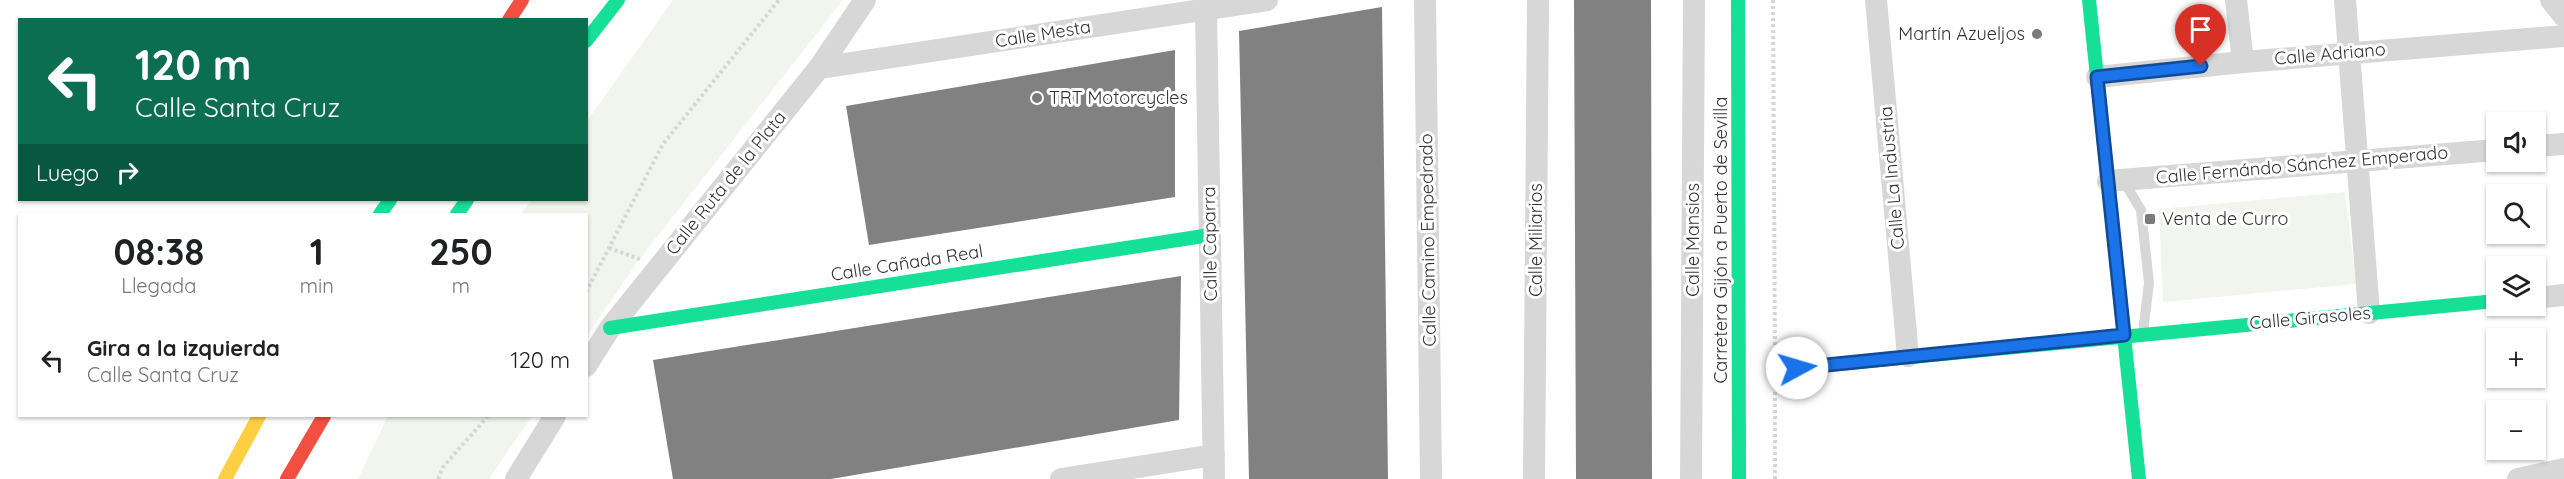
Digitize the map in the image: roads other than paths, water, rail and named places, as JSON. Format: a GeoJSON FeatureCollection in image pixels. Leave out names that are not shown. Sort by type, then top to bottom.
{"type":"FeatureCollection","features":[{"type":"Feature","properties":{"kind":"main road"},"geometry":{"type":"LineString","coordinates":[[510,18],[522,0]]}},
{"type":"Feature","properties":{"kind":"main road"},"geometry":{"type":"LineString","coordinates":[[588,38],[618,0]]}},
{"type":"Feature","properties":{"kind":"main road","name":"Carretera Gijón a Puerto de Sevilla"},"geometry":{"type":"LineString","coordinates":[[1738,0],[1739,479]]}},
{"type":"Feature","properties":{"kind":"main road"},"geometry":{"type":"LineString","coordinates":[[2089,0],[2097,77],[2116,180],[2124,335],[2139,479]]}},
{"type":"Feature","properties":{"kind":"main road","name":"Calle Cañada Real"},"geometry":{"type":"LineString","coordinates":[[610,328],[1210,235]]}},
{"type":"Feature","properties":{"kind":"main road","name":"Calle Girasoles"},"geometry":{"type":"LineString","coordinates":[[1797,368],[2124,335],[2140,344],[2369,313],[2486,302]]}},
{"type":"Feature","properties":{"kind":"main road"},"geometry":{"type":"LineString","coordinates":[[225,479],[258,417]]}},
{"type":"Feature","properties":{"kind":"main road"},"geometry":{"type":"LineString","coordinates":[[287,479],[323,417]]}},
{"type":"Feature","properties":{"kind":"street","name":"Calle Ruta de la Plata"},"geometry":{"type":"LineString","coordinates":[[588,363],[610,328],[819,68],[865,0]]}},
{"type":"Feature","properties":{"kind":"street","name":"Calle Mesta"},"geometry":{"type":"LineString","coordinates":[[819,68],[1267,0]]}},
{"type":"Feature","properties":{"kind":"street","name":"Calle Camino Empedrado"},"geometry":{"type":"LineString","coordinates":[[1425,0],[1431,479]]}},
{"type":"Feature","properties":{"kind":"street","name":"Calle Miliarios"},"geometry":{"type":"LineString","coordinates":[[1534,479],[1538,0]]}},
{"type":"Feature","properties":{"kind":"street","name":"Calle Mansios"},"geometry":{"type":"LineString","coordinates":[[1691,479],[1694,0]]}},
{"type":"Feature","properties":{"kind":"street","name":"Calle La Industria"},"geometry":{"type":"LineString","coordinates":[[1876,0],[1908,356]]}},
{"type":"Feature","properties":{"kind":"street"},"geometry":{"type":"LineString","coordinates":[[2236,0],[2243,62]]}},
{"type":"Feature","properties":{"kind":"street"},"geometry":{"type":"LineString","coordinates":[[2345,0],[2369,313]]}},
{"type":"Feature","properties":{"kind":"street"},"geometry":{"type":"LineString","coordinates":[[2551,0],[2564,16]]}},
{"type":"Feature","properties":{"kind":"street","name":"Calle Caparra"},"geometry":{"type":"LineString","coordinates":[[1206,9],[1214,479]]}},
{"type":"Feature","properties":{"kind":"street","name":"Calle Adriano"},"geometry":{"type":"LineString","coordinates":[[2097,77],[2350,52],[2564,36]]}},
{"type":"Feature","properties":{"kind":"street"},"geometry":{"type":"LineString","coordinates":[[2546,146],[2564,144]]}},
{"type":"Feature","properties":{"kind":"street","name":"Calle Fernándo Sánchez Emperado"},"geometry":{"type":"LineString","coordinates":[[2116,180],[2486,151]]}},
{"type":"Feature","properties":{"kind":"street"},"geometry":{"type":"LineString","coordinates":[[2546,296],[2564,295]]}},
{"type":"Feature","properties":{"kind":"street"},"geometry":{"type":"LineString","coordinates":[[516,479],[554,417]]}},
{"type":"Feature","properties":{"kind":"street"},"geometry":{"type":"LineString","coordinates":[[1061,479],[1214,455]]}},
{"type":"Feature","properties":{"kind":"street"},"geometry":{"type":"LineString","coordinates":[[2518,479],[2564,469]]}},
{"type":"Feature","properties":{"kind":"lane"},"geometry":{"type":"LineString","coordinates":[[2116,180],[2140,210],[2149,283],[2140,344],[2128,375]]}},
{"type":"Feature","properties":{"kind":"place","name":"Martín Azueljos"},"geometry":{"type":"Point","coordinates":[2037,34]}},
{"type":"Feature","properties":{"kind":"place","name":"TRT Motorcycles"},"geometry":{"type":"Point","coordinates":[1037,98]}},
{"type":"Feature","properties":{"kind":"place","name":"Venta de Curro"},"geometry":{"type":"Point","coordinates":[2150,219]}}]}
